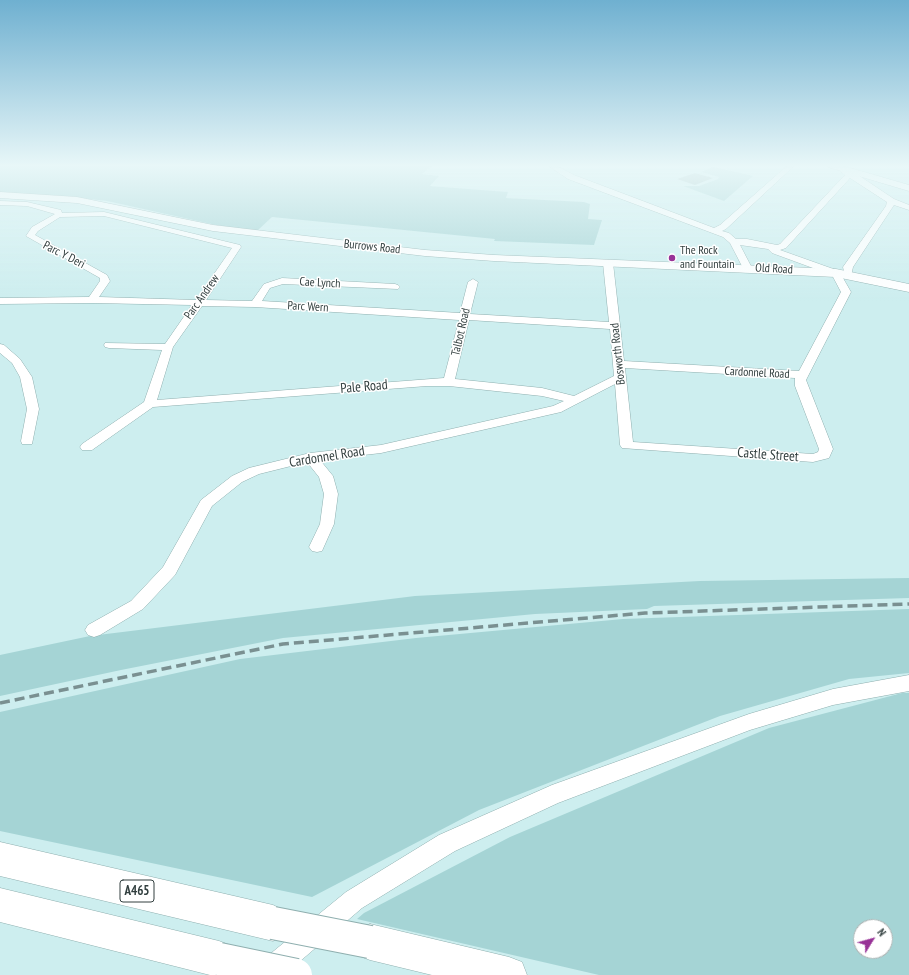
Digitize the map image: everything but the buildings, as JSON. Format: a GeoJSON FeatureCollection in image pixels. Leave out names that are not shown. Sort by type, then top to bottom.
{"type":"FeatureCollection","features":[{"type":"Feature","properties":{"kind":"highway","name":"A465"},"geometry":{"type":"LineString","coordinates":[[0,859],[273,923],[370,942],[509,975]]}},
{"type":"Feature","properties":{"kind":"highway"},"geometry":{"type":"LineString","coordinates":[[0,905],[219,959],[296,975]]}},
{"type":"Feature","properties":{"kind":"main road","name":"Burrows Road"},"geometry":{"type":"LineString","coordinates":[[128,210],[213,228],[450,255],[748,268]]}},
{"type":"Feature","properties":{"kind":"main road","name":"Old Road"},"geometry":{"type":"LineString","coordinates":[[748,268],[842,273],[909,288]]}},
{"type":"Feature","properties":{"kind":"street"},"geometry":{"type":"LineString","coordinates":[[49,210],[58,213]]}},
{"type":"Feature","properties":{"kind":"street","name":"Old Road"},"geometry":{"type":"LineString","coordinates":[[663,210],[726,235],[734,242],[748,268]]}},
{"type":"Feature","properties":{"kind":"street"},"geometry":{"type":"LineString","coordinates":[[716,230],[723,227],[741,210]]}},
{"type":"Feature","properties":{"kind":"street"},"geometry":{"type":"LineString","coordinates":[[734,242],[747,242],[771,247],[783,246],[815,210]]}},
{"type":"Feature","properties":{"kind":"street"},"geometry":{"type":"LineString","coordinates":[[771,247],[775,250],[842,273],[848,267],[887,210]]}},
{"type":"Feature","properties":{"kind":"street","name":"Parc Andrew"},"geometry":{"type":"LineString","coordinates":[[58,213],[104,214],[237,247],[168,347]]}},
{"type":"Feature","properties":{"kind":"street","name":"Parc Y Deri"},"geometry":{"type":"LineString","coordinates":[[58,213],[35,229],[30,236],[104,277],[105,281],[92,300]]}},
{"type":"Feature","properties":{"kind":"street","name":"Bosworth Road"},"geometry":{"type":"LineString","coordinates":[[608,263],[627,445]]}},
{"type":"Feature","properties":{"kind":"street","name":"Cardonnel Road"},"geometry":{"type":"LineString","coordinates":[[94,630],[137,606],[169,571],[206,504],[224,488],[254,471],[310,457],[381,449],[557,409],[577,400],[619,371],[804,376],[846,292],[842,273]]}},
{"type":"Feature","properties":{"kind":"street","name":"Cae Lynch"},"geometry":{"type":"LineString","coordinates":[[255,304],[267,286],[282,281],[395,287]]}},
{"type":"Feature","properties":{"kind":"street","name":"Talbot Road"},"geometry":{"type":"LineString","coordinates":[[449,382],[473,282]]}},
{"type":"Feature","properties":{"kind":"street","name":"Parc Wern"},"geometry":{"type":"LineString","coordinates":[[0,301],[92,300],[255,304],[615,326]]}},
{"type":"Feature","properties":{"kind":"street"},"geometry":{"type":"LineString","coordinates":[[110,346],[168,347],[150,404]]}},
{"type":"Feature","properties":{"kind":"street"},"geometry":{"type":"LineString","coordinates":[[0,347],[16,361],[26,377],[33,409],[27,441]]}},
{"type":"Feature","properties":{"kind":"street","name":"Castle Street"},"geometry":{"type":"LineString","coordinates":[[627,445],[813,458],[824,455],[826,449],[801,386],[800,380],[804,376]]}},
{"type":"Feature","properties":{"kind":"street","name":"Pale Road"},"geometry":{"type":"LineString","coordinates":[[87,447],[150,404],[427,382],[449,382],[542,392],[577,400]]}},
{"type":"Feature","properties":{"kind":"street"},"geometry":{"type":"LineString","coordinates":[[310,457],[326,476],[331,494],[327,524],[317,547]]}},
{"type":"Feature","properties":{"kind":"street"},"geometry":{"type":"LineString","coordinates":[[265,975],[354,900],[447,844],[552,795],[749,722],[833,697],[909,683]]}},
{"type":"Feature","properties":{"kind":"shaded area"},"geometry":{"type":"Polygon","coordinates":[[[150,210],[589,210],[588,219],[602,220],[594,245],[494,241],[495,239],[272,217],[257,231],[216,225],[150,210]]]}},
{"type":"Feature","properties":{"kind":"shaded area"},"geometry":{"type":"Polygon","coordinates":[[[909,578],[909,598],[654,606],[647,609],[535,614],[283,638],[0,696],[0,655],[90,636],[415,596],[700,581],[909,578]]]}},
{"type":"Feature","properties":{"kind":"shaded area"},"geometry":{"type":"Polygon","coordinates":[[[909,609],[909,673],[849,679],[720,716],[479,810],[312,897],[0,831],[0,712],[240,659],[416,638],[623,619],[909,609]]]}},
{"type":"Feature","properties":{"kind":"shaded area"},"geometry":{"type":"Polygon","coordinates":[[[902,693],[909,693],[909,975],[599,975],[357,919],[364,913],[510,837],[769,728],[902,693]]]}},
{"type":"Feature","properties":{"kind":"railway"},"geometry":{"type":"LineString","coordinates":[[0,703],[283,644],[645,613],[909,604]]}},
{"type":"Feature","properties":{"kind":"place","name":"The Rock and Fountain"},"geometry":{"type":"Point","coordinates":[672,258]}}]}
